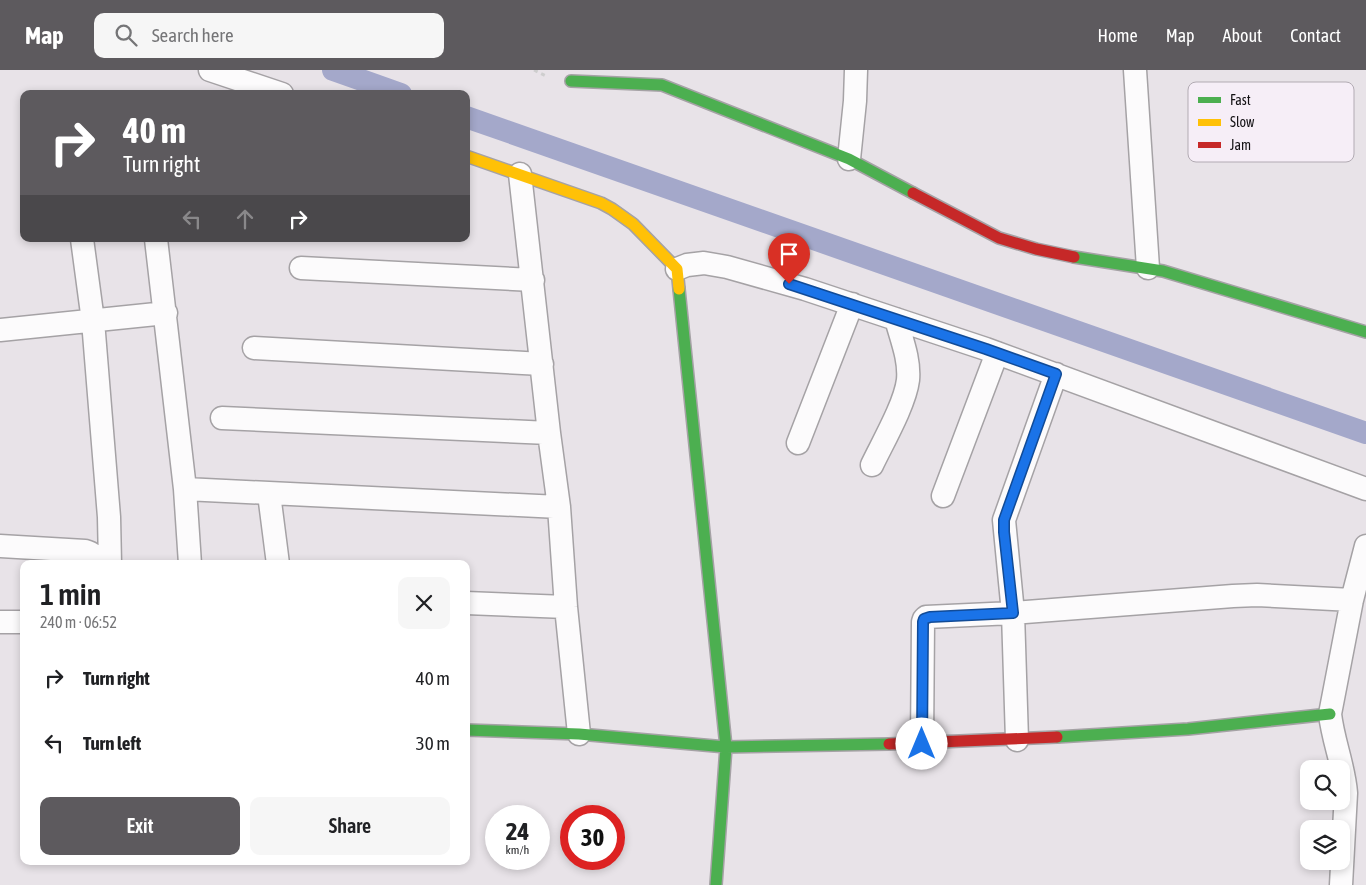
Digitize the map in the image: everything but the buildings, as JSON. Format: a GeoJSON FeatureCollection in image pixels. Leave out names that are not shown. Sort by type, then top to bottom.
{"type":"FeatureCollection","features":[{"type":"Feature","properties":{"kind":"street"},"geometry":{"type":"LineString","coordinates":[[210,70],[270,90]]}},
{"type":"Feature","properties":{"kind":"street"},"geometry":{"type":"LineString","coordinates":[[848,159],[855,106],[856,70]]}},
{"type":"Feature","properties":{"kind":"street"},"geometry":{"type":"LineString","coordinates":[[1135,70],[1148,268]]}},
{"type":"Feature","properties":{"kind":"street"},"geometry":{"type":"LineString","coordinates":[[571,81],[662,85],[848,159],[999,238],[1016,245],[1044,252],[1164,271],[1366,332]]}},
{"type":"Feature","properties":{"kind":"street"},"geometry":{"type":"LineString","coordinates":[[470,157],[602,203],[614,209],[625,217],[677,269],[726,747],[716,885]]}},
{"type":"Feature","properties":{"kind":"street"},"geometry":{"type":"LineString","coordinates":[[520,174],[559,507],[566,608],[579,734]]}},
{"type":"Feature","properties":{"kind":"street"},"geometry":{"type":"LineString","coordinates":[[82,242],[93,321],[109,517],[110,560]]}},
{"type":"Feature","properties":{"kind":"street"},"geometry":{"type":"LineString","coordinates":[[156,242],[185,489],[190,560]]}},
{"type":"Feature","properties":{"kind":"street"},"geometry":{"type":"LineString","coordinates":[[677,269],[687,265],[704,263],[726,267],[805,289],[997,353],[1366,488]]}},
{"type":"Feature","properties":{"kind":"street"},"geometry":{"type":"LineString","coordinates":[[301,268],[533,280]]}},
{"type":"Feature","properties":{"kind":"street"},"geometry":{"type":"LineString","coordinates":[[798,443],[852,304]]}},
{"type":"Feature","properties":{"kind":"street"},"geometry":{"type":"LineString","coordinates":[[0,330],[166,313]]}},
{"type":"Feature","properties":{"kind":"street"},"geometry":{"type":"LineString","coordinates":[[872,465],[901,403],[908,380],[907,361],[896,319]]}},
{"type":"Feature","properties":{"kind":"street"},"geometry":{"type":"LineString","coordinates":[[254,348],[542,364]]}},
{"type":"Feature","properties":{"kind":"street"},"geometry":{"type":"LineString","coordinates":[[943,496],[997,353]]}},
{"type":"Feature","properties":{"kind":"street"},"geometry":{"type":"LineString","coordinates":[[1017,740],[1013,613],[1004,520],[1056,374]]}},
{"type":"Feature","properties":{"kind":"street"},"geometry":{"type":"LineString","coordinates":[[222,418],[549,433]]}},
{"type":"Feature","properties":{"kind":"street"},"geometry":{"type":"LineString","coordinates":[[185,489],[559,507]]}},
{"type":"Feature","properties":{"kind":"street"},"geometry":{"type":"LineString","coordinates":[[269,494],[277,560]]}},
{"type":"Feature","properties":{"kind":"street"},"geometry":{"type":"LineString","coordinates":[[0,546],[86,551],[90,552],[98,560]]}},
{"type":"Feature","properties":{"kind":"street"},"geometry":{"type":"LineString","coordinates":[[1341,885],[1346,793],[1330,714],[1352,600],[1366,546]]}},
{"type":"Feature","properties":{"kind":"street"},"geometry":{"type":"LineString","coordinates":[[922,744],[924,619],[930,617],[1013,613],[1233,596],[1258,595],[1352,600]]}},
{"type":"Feature","properties":{"kind":"street"},"geometry":{"type":"LineString","coordinates":[[470,603],[566,608]]}},
{"type":"Feature","properties":{"kind":"street"},"geometry":{"type":"LineString","coordinates":[[0,622],[20,622]]}},
{"type":"Feature","properties":{"kind":"street"},"geometry":{"type":"LineString","coordinates":[[470,730],[579,734],[726,747],[922,744],[1188,729],[1330,714]]}},
{"type":"Feature","properties":{"kind":"waterway"},"geometry":{"type":"LineString","coordinates":[[333,70],[390,90]]}},
{"type":"Feature","properties":{"kind":"waterway"},"geometry":{"type":"LineString","coordinates":[[470,118],[1366,433]]}},
{"type":"Feature","properties":{"kind":"traffic: fast"},"geometry":{"type":"LineString","coordinates":[[571,81],[662,85],[849,159],[913,193]]}},
{"type":"Feature","properties":{"kind":"traffic: fast"},"geometry":{"type":"LineString","coordinates":[[1074,257],[1163,271],[1366,332]]}},
{"type":"Feature","properties":{"kind":"traffic: fast"},"geometry":{"type":"LineString","coordinates":[[679,289],[726,747],[716,885]]}},
{"type":"Feature","properties":{"kind":"traffic: fast"},"geometry":{"type":"LineString","coordinates":[[1057,737],[1188,729],[1330,714]]}},
{"type":"Feature","properties":{"kind":"traffic: fast"},"geometry":{"type":"LineString","coordinates":[[470,730],[579,734],[726,747],[889,744]]}},
{"type":"Feature","properties":{"kind":"traffic: slow"},"geometry":{"type":"LineString","coordinates":[[470,157],[601,203],[612,209],[633,224],[677,269],[679,289]]}},
{"type":"Feature","properties":{"kind":"traffic: jam"},"geometry":{"type":"LineString","coordinates":[[913,193],[999,238],[1036,249],[1074,257]]}},
{"type":"Feature","properties":{"kind":"traffic: jam"},"geometry":{"type":"LineString","coordinates":[[889,744],[1057,737]]}},
{"type":"Feature","properties":{"kind":"route"},"geometry":{"type":"LineString","coordinates":[[789,284],[1056,374],[1004,520],[1013,613],[926,617],[924,619],[922,744]]}}]}
